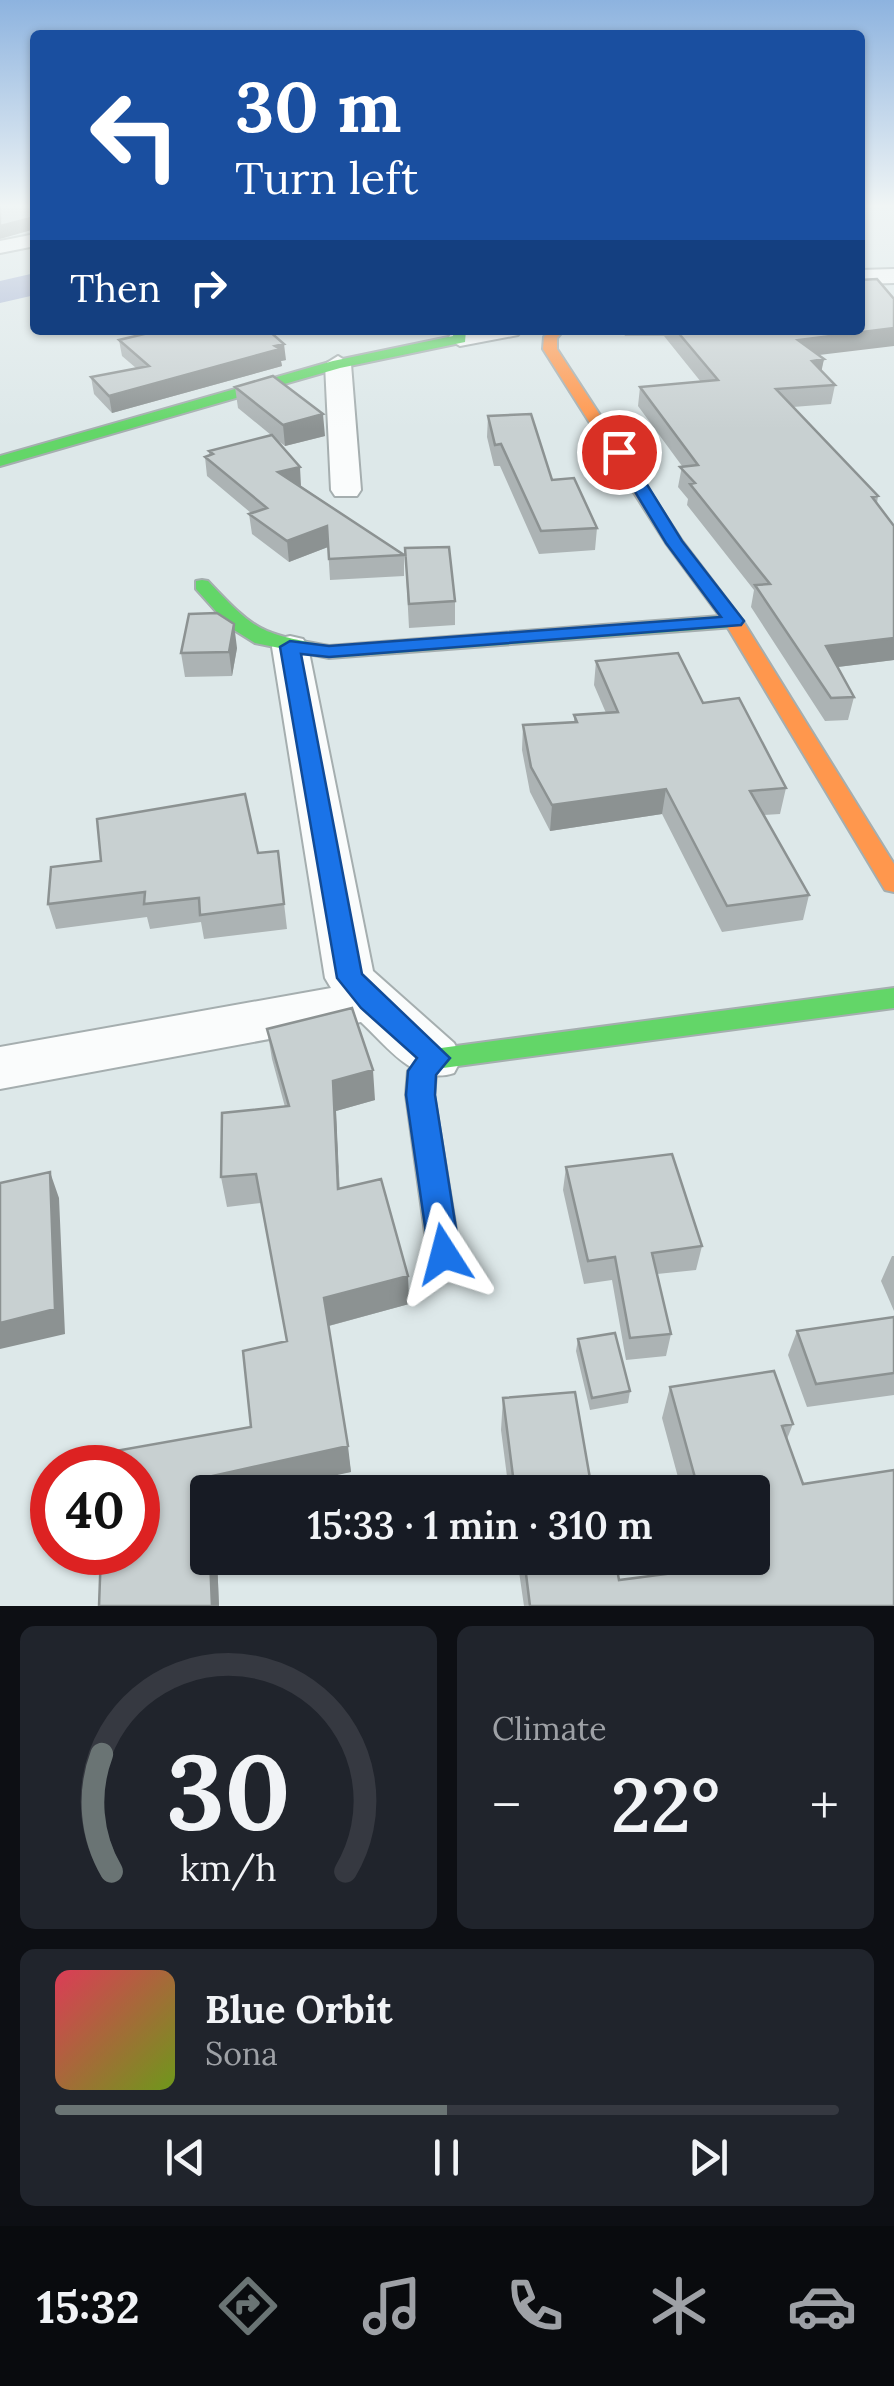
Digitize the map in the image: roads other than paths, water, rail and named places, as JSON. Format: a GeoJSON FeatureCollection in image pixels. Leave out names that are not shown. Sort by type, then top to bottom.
{"type":"FeatureCollection","features":[{"type":"Feature","properties":{"kind":"street"},"geometry":{"type":"LineString","coordinates":[[0,461],[338,364],[460,335]]}},
{"type":"Feature","properties":{"kind":"street"},"geometry":{"type":"LineString","coordinates":[[552,335],[550,349],[675,543],[734,621],[894,884]]}},
{"type":"Feature","properties":{"kind":"street"},"geometry":{"type":"LineString","coordinates":[[338,364],[346,490]]}},
{"type":"Feature","properties":{"kind":"street"},"geometry":{"type":"LineString","coordinates":[[202,585],[238,624],[262,639],[329,652],[734,621]]}},
{"type":"Feature","properties":{"kind":"street"},"geometry":{"type":"LineString","coordinates":[[290,647],[350,978],[370,1001],[436,1058]]}},
{"type":"Feature","properties":{"kind":"street"},"geometry":{"type":"LineString","coordinates":[[444,1254],[420,1095],[422,1071],[436,1058],[894,998]]}},
{"type":"Feature","properties":{"kind":"street"},"geometry":{"type":"LineString","coordinates":[[0,1068],[370,1001]]}},
{"type":"Feature","properties":{"kind":"waterway"},"geometry":{"type":"LineString","coordinates":[[0,292],[30,285]]}}]}
